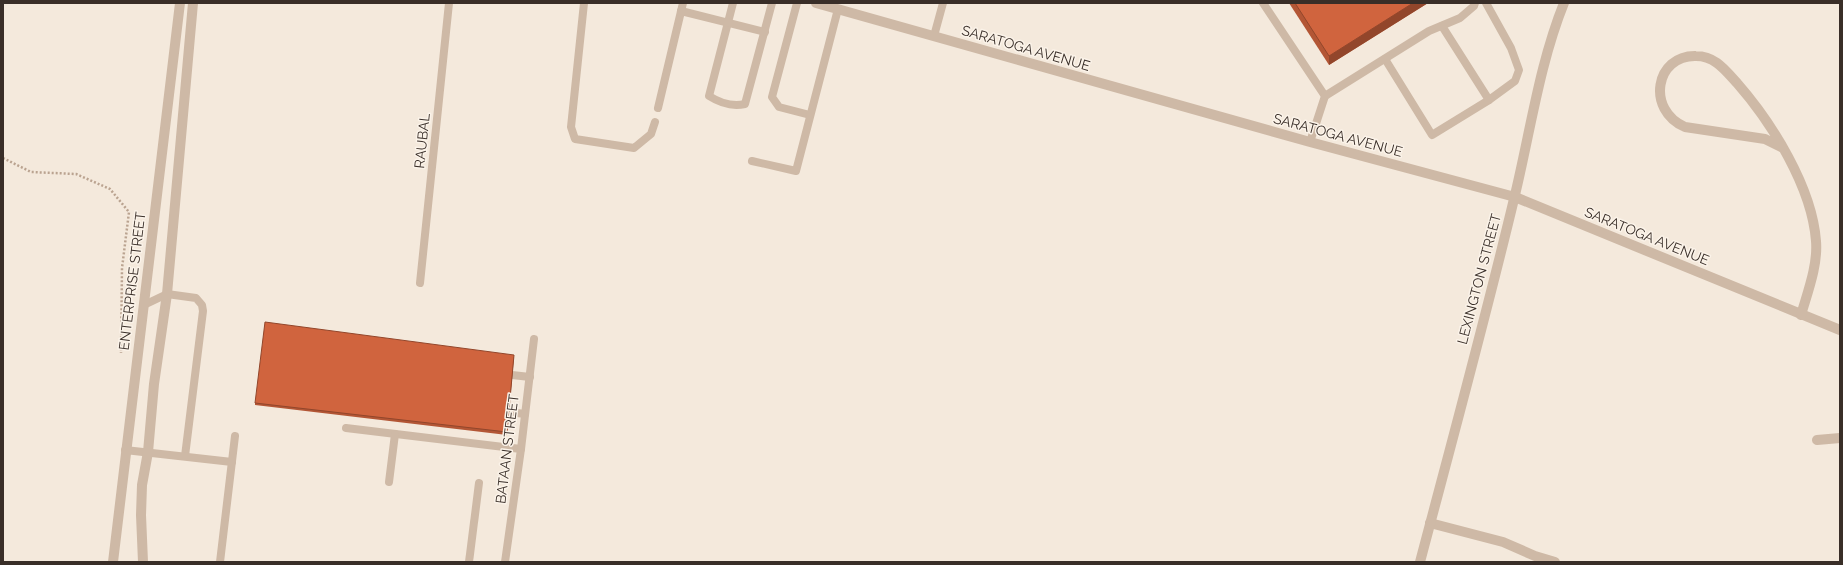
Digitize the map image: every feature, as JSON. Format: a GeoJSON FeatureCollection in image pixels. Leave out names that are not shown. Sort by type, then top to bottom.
{"type":"FeatureCollection","features":[{"type":"Feature","properties":{"kind":"street","name":"ENTERPRISE STREET"},"geometry":{"type":"LineString","coordinates":[[113,562],[125,450],[180,3]]}},
{"type":"Feature","properties":{"kind":"street"},"geometry":{"type":"LineString","coordinates":[[143,562],[142,492],[148,452],[154,384],[167,294],[194,3]]}},
{"type":"Feature","properties":{"kind":"street","name":"LEXINGTON STREET"},"geometry":{"type":"LineString","coordinates":[[1420,562],[1515,197],[1548,52],[1564,3]]}},
{"type":"Feature","properties":{"kind":"street","name":"SARATOGA AVENUE"},"geometry":{"type":"LineString","coordinates":[[823,4],[1310,142],[1515,197],[1840,330]]}},
{"type":"Feature","properties":{"kind":"street"},"geometry":{"type":"LineString","coordinates":[[1783,148],[1765,139],[1685,127],[1678,124],[1667,115],[1661,102],[1660,87],[1664,74],[1674,63],[1687,57],[1701,56],[1715,61],[1757,105],[1783,148],[1806,198],[1814,220],[1816,243],[1814,266],[1801,315]]}},
{"type":"Feature","properties":{"kind":"street"},"geometry":{"type":"LineString","coordinates":[[1817,440],[1840,438]]}},
{"type":"Feature","properties":{"kind":"street"},"geometry":{"type":"LineString","coordinates":[[1430,523],[1504,542],[1535,559],[1555,562]]}},
{"type":"Feature","properties":{"kind":"lane","name":"RAUBAL"},"geometry":{"type":"LineString","coordinates":[[420,283],[449,3]]}},
{"type":"Feature","properties":{"kind":"lane"},"geometry":{"type":"LineString","coordinates":[[584,3],[571,127],[574,139],[634,148],[651,134],[655,122]]}},
{"type":"Feature","properties":{"kind":"lane"},"geometry":{"type":"LineString","coordinates":[[733,3],[709,96],[718,102],[738,105],[745,104],[772,3]]}},
{"type":"Feature","properties":{"kind":"lane"},"geometry":{"type":"LineString","coordinates":[[797,3],[772,97],[779,107],[810,115]]}},
{"type":"Feature","properties":{"kind":"lane"},"geometry":{"type":"LineString","coordinates":[[934,36],[943,3]]}},
{"type":"Feature","properties":{"kind":"lane"},"geometry":{"type":"LineString","coordinates":[[1263,3],[1325,96]]}},
{"type":"Feature","properties":{"kind":"lane"},"geometry":{"type":"LineString","coordinates":[[1310,142],[1325,96],[1429,31],[1460,18],[1474,6],[1475,3]]}},
{"type":"Feature","properties":{"kind":"lane"},"geometry":{"type":"LineString","coordinates":[[1385,58],[1432,135],[1489,100],[1515,81],[1519,70],[1511,48],[1486,3]]}},
{"type":"Feature","properties":{"kind":"lane"},"geometry":{"type":"LineString","coordinates":[[658,108],[682,7],[727,23],[764,32]]}},
{"type":"Feature","properties":{"kind":"lane"},"geometry":{"type":"LineString","coordinates":[[752,161],[796,171],[838,9]]}},
{"type":"Feature","properties":{"kind":"lane"},"geometry":{"type":"LineString","coordinates":[[1442,26],[1489,100]]}},
{"type":"Feature","properties":{"kind":"lane"},"geometry":{"type":"LineString","coordinates":[[144,305],[167,294],[196,298],[201,302],[203,308],[185,456]]}},
{"type":"Feature","properties":{"kind":"lane","name":"BATAAN STREET"},"geometry":{"type":"LineString","coordinates":[[505,562],[521,449],[534,339]]}},
{"type":"Feature","properties":{"kind":"lane"},"geometry":{"type":"LineString","coordinates":[[512,375],[530,377]]}},
{"type":"Feature","properties":{"kind":"lane"},"geometry":{"type":"LineString","coordinates":[[509,412],[525,414]]}},
{"type":"Feature","properties":{"kind":"lane"},"geometry":{"type":"LineString","coordinates":[[346,428],[521,449]]}},
{"type":"Feature","properties":{"kind":"lane"},"geometry":{"type":"LineString","coordinates":[[389,482],[395,434]]}},
{"type":"Feature","properties":{"kind":"lane"},"geometry":{"type":"LineString","coordinates":[[220,562],[235,436]]}},
{"type":"Feature","properties":{"kind":"lane"},"geometry":{"type":"LineString","coordinates":[[125,450],[232,462]]}},
{"type":"Feature","properties":{"kind":"lane"},"geometry":{"type":"LineString","coordinates":[[469,562],[480,483]]}},
{"type":"Feature","properties":{"kind":"path"},"geometry":{"type":"LineString","coordinates":[[3,158],[31,172],[76,174],[110,189],[129,212],[122,268],[121,353]]}},
{"type":"Feature","properties":{"kind":"building"},"geometry":{"type":"Polygon","coordinates":[[[1295,3],[1413,3],[1329,56],[1295,3]]]}},
{"type":"Feature","properties":{"kind":"building"},"geometry":{"type":"Polygon","coordinates":[[[265,322],[514,355],[507,432],[255,403],[265,322]]]}}]}
